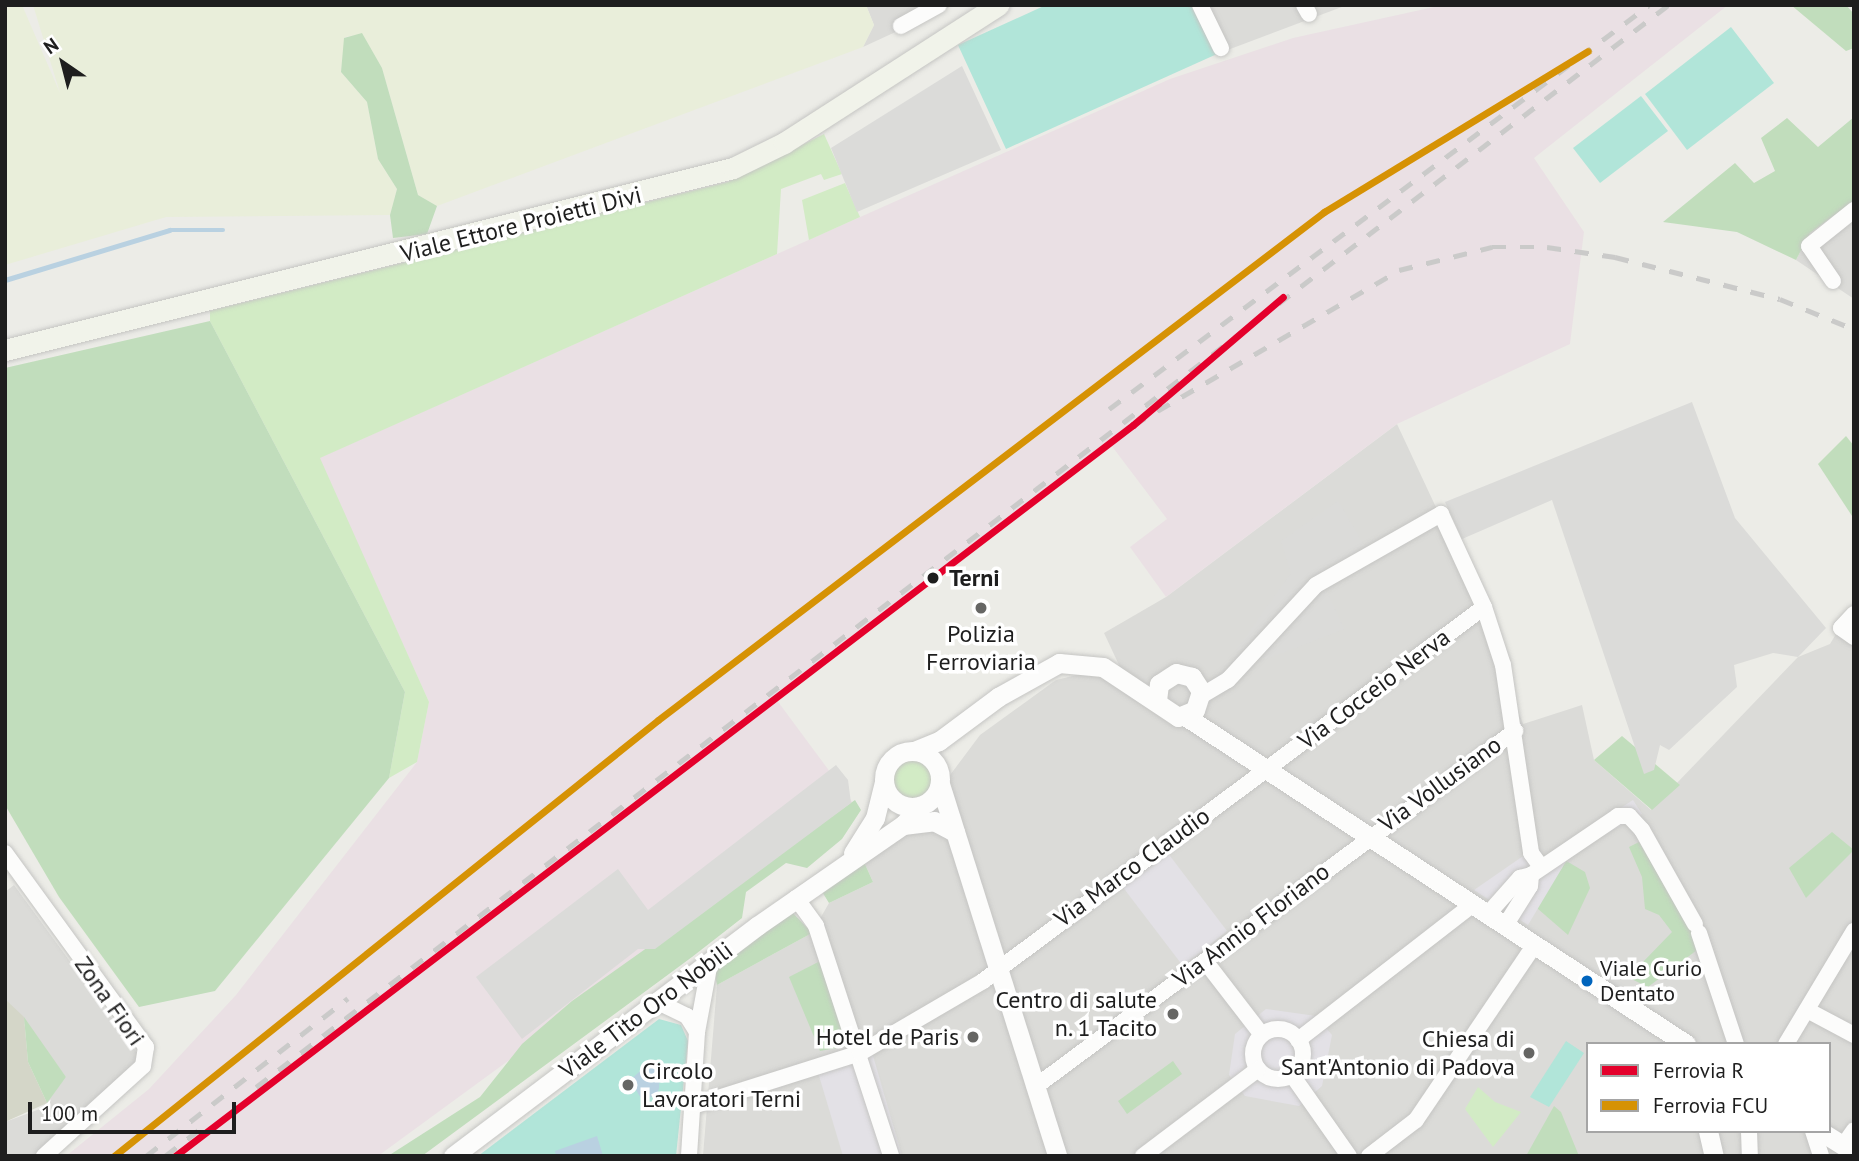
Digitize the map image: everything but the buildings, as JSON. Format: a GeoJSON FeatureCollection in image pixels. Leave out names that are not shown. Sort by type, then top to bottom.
{"type":"FeatureCollection","features":[{"type":"Feature","properties":{"kind":"main road","name":"Viale Ettore Proietti Divi"},"geometry":{"type":"LineString","coordinates":[[5,350],[722,172],[784,143],[998,5]]}},
{"type":"Feature","properties":{"kind":"street"},"geometry":{"type":"LineString","coordinates":[[901,26],[939,5]]}},
{"type":"Feature","properties":{"kind":"street"},"geometry":{"type":"LineString","coordinates":[[1200,5],[1221,48]]}},
{"type":"Feature","properties":{"kind":"street"},"geometry":{"type":"LineString","coordinates":[[1833,281],[1810,246],[1854,210]]}},
{"type":"Feature","properties":{"kind":"street"},"geometry":{"type":"LineString","coordinates":[[965,725],[939,778],[921,806],[902,805],[884,783],[891,760],[965,725],[1037,671],[1059,663],[1103,667],[1157,701],[1171,716],[1194,706],[1228,680],[1317,584],[1441,514],[1484,607],[1515,731],[1531,853],[1536,871],[1530,886],[1504,926]]}},
{"type":"Feature","properties":{"kind":"street","name":"Via Cocceio Nerva"},"geometry":{"type":"LineString","coordinates":[[1263,771],[1484,607]]}},
{"type":"Feature","properties":{"kind":"street"},"geometry":{"type":"LineString","coordinates":[[1854,614],[1841,628],[1854,637]]}},
{"type":"Feature","properties":{"kind":"street"},"geometry":{"type":"LineString","coordinates":[[1120,679],[1165,678],[1188,674],[1194,706],[1214,739],[1681,1042]]}},
{"type":"Feature","properties":{"kind":"street"},"geometry":{"type":"LineString","coordinates":[[1157,701],[1165,678]]}},
{"type":"Feature","properties":{"kind":"street","name":"Via Vollusiano"},"geometry":{"type":"LineString","coordinates":[[1366,837],[1515,731]]}},
{"type":"Feature","properties":{"kind":"street"},"geometry":{"type":"LineString","coordinates":[[914,751],[930,757],[939,778],[1001,965],[1057,1156]]}},
{"type":"Feature","properties":{"kind":"street","name":"Via Marco Claudio"},"geometry":{"type":"LineString","coordinates":[[693,1106],[860,1053],[1001,965],[1263,771]]}},
{"type":"Feature","properties":{"kind":"street","name":"Viale Tito Oro Nobili"},"geometry":{"type":"LineString","coordinates":[[841,866],[863,842],[884,783]]}},
{"type":"Feature","properties":{"kind":"street","name":"Viale Tito Oro Nobili"},"geometry":{"type":"LineString","coordinates":[[453,1156],[709,961],[903,825],[921,806]]}},
{"type":"Feature","properties":{"kind":"street"},"geometry":{"type":"LineString","coordinates":[[1298,1040],[1520,878],[1536,871],[1619,816],[1629,816],[1642,830],[1697,929],[1735,1042]]}},
{"type":"Feature","properties":{"kind":"street"},"geometry":{"type":"LineString","coordinates":[[903,825],[934,821],[955,832]]}},
{"type":"Feature","properties":{"kind":"street","name":"Via Annio Floriano"},"geometry":{"type":"LineString","coordinates":[[1035,1087],[1366,837]]}},
{"type":"Feature","properties":{"kind":"street","name":"Zona Fiori"},"geometry":{"type":"LineString","coordinates":[[8,863],[146,1047],[143,1066],[44,1156]]}},
{"type":"Feature","properties":{"kind":"street"},"geometry":{"type":"LineString","coordinates":[[796,898],[816,926],[860,1053],[891,1156]]}},
{"type":"Feature","properties":{"kind":"street"},"geometry":{"type":"LineString","coordinates":[[1787,1042],[1854,931]]}},
{"type":"Feature","properties":{"kind":"street"},"geometry":{"type":"LineString","coordinates":[[1368,1156],[1416,1120],[1534,946]]}},
{"type":"Feature","properties":{"kind":"street"},"geometry":{"type":"LineString","coordinates":[[689,1156],[697,1032],[709,961]]}},
{"type":"Feature","properties":{"kind":"street"},"geometry":{"type":"LineString","coordinates":[[1205,961],[1262,1035]]}},
{"type":"Feature","properties":{"kind":"street"},"geometry":{"type":"LineString","coordinates":[[656,1001],[687,1016],[697,1032]]}},
{"type":"Feature","properties":{"kind":"street"},"geometry":{"type":"LineString","coordinates":[[1807,1010],[1854,1035]]}},
{"type":"Feature","properties":{"kind":"street"},"geometry":{"type":"LineString","coordinates":[[1277,1029],[1298,1040],[1303,1055],[1292,1076],[1275,1079],[1258,1069],[1253,1049],[1262,1035],[1277,1029]]}},
{"type":"Feature","properties":{"kind":"street"},"geometry":{"type":"LineString","coordinates":[[1143,1156],[1258,1069]]}},
{"type":"Feature","properties":{"kind":"street"},"geometry":{"type":"LineString","coordinates":[[1292,1076],[1349,1156]]}},
{"type":"Feature","properties":{"kind":"street"},"geometry":{"type":"LineString","coordinates":[[1708,1133],[1714,1156]]}},
{"type":"Feature","properties":{"kind":"street"},"geometry":{"type":"LineString","coordinates":[[1749,1133],[1750,1156]]}},
{"type":"Feature","properties":{"kind":"street"},"geometry":{"type":"LineString","coordinates":[[1814,1133],[1821,1156]]}},
{"type":"Feature","properties":{"kind":"street"},"geometry":{"type":"LineString","coordinates":[[1825,1133],[1850,1143]]}},
{"type":"Feature","properties":{"kind":"shaded area"},"geometry":{"type":"Polygon","coordinates":[[[866,5],[954,5],[863,47],[874,25],[866,5]]]}},
{"type":"Feature","properties":{"kind":"shaded area"},"geometry":{"type":"Polygon","coordinates":[[[1046,5],[1193,5],[1217,54],[1006,149],[958,45],[1046,5]]]}},
{"type":"Feature","properties":{"kind":"shaded area"},"geometry":{"type":"Polygon","coordinates":[[[1193,5],[1347,5],[1217,54],[1193,5]]]}},
{"type":"Feature","properties":{"kind":"shaded area"},"geometry":{"type":"Polygon","coordinates":[[[1443,5],[1728,5],[1534,158],[1584,232],[1570,344],[1397,424],[1166,597],[1130,547],[1167,519],[1111,445],[776,699],[856,807],[378,1156],[66,1156],[149,1089],[236,995],[417,762],[429,702],[319,458],[1170,79],[1293,38],[1443,5]]]}},
{"type":"Feature","properties":{"kind":"shaded area"},"geometry":{"type":"Polygon","coordinates":[[[1731,27],[1774,83],[1687,150],[1645,94],[1731,27]]]}},
{"type":"Feature","properties":{"kind":"shaded area"},"geometry":{"type":"Polygon","coordinates":[[[962,66],[1001,150],[857,212],[831,148],[962,66]]]}},
{"type":"Feature","properties":{"kind":"shaded area"},"geometry":{"type":"Polygon","coordinates":[[[1641,96],[1668,131],[1600,183],[1573,148],[1641,96]]]}},
{"type":"Feature","properties":{"kind":"shaded area"},"geometry":{"type":"Polygon","coordinates":[[[1854,201],[1854,299],[1796,260],[1810,233],[1854,201]]]}},
{"type":"Feature","properties":{"kind":"shaded area"},"geometry":{"type":"Polygon","coordinates":[[[1692,402],[1735,518],[1826,628],[1798,657],[1773,653],[1734,665],[1737,687],[1669,750],[1660,745],[1654,770],[1644,774],[1552,500],[1462,539],[1445,502],[1692,402]]]}},
{"type":"Feature","properties":{"kind":"shaded area"},"geometry":{"type":"Polygon","coordinates":[[[1397,424],[1470,580],[1523,724],[1582,705],[1594,760],[1651,810],[1798,657],[1830,644],[1854,604],[1854,1156],[703,1156],[717,985],[812,933],[829,903],[873,882],[864,862],[921,814],[980,735],[1056,680],[1119,665],[1104,633],[1166,597],[1397,424]]]}},
{"type":"Feature","properties":{"kind":"shaded area"},"geometry":{"type":"Polygon","coordinates":[[[1338,501],[1365,547],[1326,590],[1344,629],[1267,659],[1237,649],[1291,573],[1281,541],[1338,501]]]}},
{"type":"Feature","properties":{"kind":"shaded area"},"geometry":{"type":"Polygon","coordinates":[[[836,765],[848,780],[851,803],[655,949],[638,949],[522,1039],[476,977],[618,869],[648,910],[836,765]]]}},
{"type":"Feature","properties":{"kind":"shaded area"},"geometry":{"type":"Polygon","coordinates":[[[1633,800],[1642,814],[1571,853],[1528,925],[1474,890],[1526,854],[1545,857],[1633,800]]]}},
{"type":"Feature","properties":{"kind":"shaded area"},"geometry":{"type":"Polygon","coordinates":[[[1167,852],[1227,931],[1183,966],[1122,886],[1167,852]]]}},
{"type":"Feature","properties":{"kind":"shaded area"},"geometry":{"type":"Polygon","coordinates":[[[14,885],[140,1057],[38,1156],[5,1156],[5,1122],[40,1109],[66,1077],[5,999],[5,892],[14,885]]]}},
{"type":"Feature","properties":{"kind":"shaded area"},"geometry":{"type":"Polygon","coordinates":[[[5,999],[24,1017],[28,1062],[47,1103],[5,1122],[5,999]]]}},
{"type":"Feature","properties":{"kind":"shaded area"},"geometry":{"type":"Polygon","coordinates":[[[1266,1009],[1316,1016],[1332,1035],[1322,1086],[1299,1106],[1245,1096],[1229,1075],[1235,1034],[1266,1009]]]}},
{"type":"Feature","properties":{"kind":"shaded area","name":"Circolo Lavoratori Terni"},"geometry":{"type":"Polygon","coordinates":[[[659,1019],[681,1025],[688,1041],[676,1156],[478,1156],[659,1019]]]}},
{"type":"Feature","properties":{"kind":"shaded area"},"geometry":{"type":"Polygon","coordinates":[[[1566,1041],[1584,1053],[1549,1107],[1530,1097],[1566,1041]]]}},
{"type":"Feature","properties":{"kind":"shaded area"},"geometry":{"type":"Polygon","coordinates":[[[869,1042],[902,1156],[843,1156],[814,1059],[869,1042]]]}},
{"type":"Feature","properties":{"kind":"shaded area"},"geometry":{"type":"Polygon","coordinates":[[[653,1060],[660,1069],[659,1088],[657,1095],[642,1100],[630,1080],[653,1060]]]}},
{"type":"Feature","properties":{"kind":"shaded area"},"geometry":{"type":"Polygon","coordinates":[[[597,1136],[603,1156],[556,1156],[555,1151],[597,1136]]]}},
{"type":"Feature","properties":{"kind":"green space"},"geometry":{"type":"Polygon","coordinates":[[[5,5],[22,5],[60,93],[33,5],[866,5],[874,25],[863,47],[437,206],[418,195],[382,68],[362,34],[345,37],[341,72],[367,102],[378,159],[397,189],[390,215],[166,217],[5,265],[5,5]]]}},
{"type":"Feature","properties":{"kind":"green space"},"geometry":{"type":"Polygon","coordinates":[[[1791,5],[1846,5],[1854,14],[1854,48],[1846,51],[1791,5]]]}},
{"type":"Feature","properties":{"kind":"green space"},"geometry":{"type":"Polygon","coordinates":[[[362,33],[382,68],[418,195],[437,206],[427,234],[393,238],[390,215],[397,189],[378,159],[367,102],[341,72],[344,38],[362,33]]]}},
{"type":"Feature","properties":{"kind":"green space"},"geometry":{"type":"Polygon","coordinates":[[[1854,117],[1854,201],[1810,233],[1796,260],[1737,232],[1663,222],[1735,163],[1754,183],[1775,171],[1761,138],[1787,118],[1818,147],[1854,117]]]}},
{"type":"Feature","properties":{"kind":"green space"},"geometry":{"type":"Polygon","coordinates":[[[824,134],[842,174],[824,180],[821,174],[781,189],[777,254],[320,458],[429,702],[417,762],[389,778],[405,692],[210,321],[210,311],[728,182],[824,134]]]}},
{"type":"Feature","properties":{"kind":"green space"},"geometry":{"type":"Polygon","coordinates":[[[845,183],[860,217],[809,240],[802,200],[845,183]]]}},
{"type":"Feature","properties":{"kind":"green space"},"geometry":{"type":"Polygon","coordinates":[[[210,321],[405,692],[389,778],[215,991],[139,1007],[59,897],[5,805],[5,368],[210,321]]]}},
{"type":"Feature","properties":{"kind":"green space"},"geometry":{"type":"Polygon","coordinates":[[[1846,436],[1854,446],[1854,519],[1818,464],[1846,436]]]}},
{"type":"Feature","properties":{"kind":"green space"},"geometry":{"type":"Polygon","coordinates":[[[1622,736],[1680,785],[1652,810],[1594,760],[1622,736]]]}},
{"type":"Feature","properties":{"kind":"green space"},"geometry":{"type":"Polygon","coordinates":[[[913,760],[926,766],[932,779],[926,792],[913,798],[900,792],[894,779],[900,766],[913,760]]]}},
{"type":"Feature","properties":{"kind":"green space"},"geometry":{"type":"Polygon","coordinates":[[[855,800],[861,810],[842,839],[807,868],[786,863],[746,892],[742,918],[692,957],[422,1156],[388,1156],[480,1097],[522,1044],[572,1001],[855,800]]]}},
{"type":"Feature","properties":{"kind":"green space"},"geometry":{"type":"Polygon","coordinates":[[[1832,832],[1854,850],[1806,898],[1789,868],[1832,832]]]}},
{"type":"Feature","properties":{"kind":"green space"},"geometry":{"type":"Polygon","coordinates":[[[1639,842],[1701,947],[1648,987],[1621,974],[1642,963],[1672,932],[1659,915],[1645,909],[1642,877],[1629,847],[1639,842]]]}},
{"type":"Feature","properties":{"kind":"green space"},"geometry":{"type":"Polygon","coordinates":[[[1563,859],[1585,872],[1590,888],[1568,935],[1530,902],[1563,859]]]}},
{"type":"Feature","properties":{"kind":"green space"},"geometry":{"type":"Polygon","coordinates":[[[864,862],[873,882],[829,903],[821,890],[864,862]]]}},
{"type":"Feature","properties":{"kind":"green space"},"geometry":{"type":"Polygon","coordinates":[[[792,912],[812,933],[717,985],[713,965],[792,912]]]}},
{"type":"Feature","properties":{"kind":"green space"},"geometry":{"type":"Polygon","coordinates":[[[826,958],[858,1044],[820,1051],[789,977],[826,958]]]}},
{"type":"Feature","properties":{"kind":"green space"},"geometry":{"type":"Polygon","coordinates":[[[24,1017],[66,1077],[47,1103],[28,1062],[24,1017]]]}},
{"type":"Feature","properties":{"kind":"green space"},"geometry":{"type":"Polygon","coordinates":[[[1173,1061],[1182,1074],[1127,1114],[1118,1101],[1173,1061]]]}},
{"type":"Feature","properties":{"kind":"green space"},"geometry":{"type":"Polygon","coordinates":[[[1478,1087],[1495,1102],[1521,1112],[1493,1147],[1465,1109],[1478,1087]]]}},
{"type":"Feature","properties":{"kind":"green space"},"geometry":{"type":"Polygon","coordinates":[[[1554,1106],[1561,1112],[1579,1156],[1526,1156],[1554,1106]]]}},
{"type":"Feature","properties":{"kind":"waterway"},"geometry":{"type":"LineString","coordinates":[[5,280],[170,230],[223,230]]}},
{"type":"Feature","properties":{"kind":"railway"},"geometry":{"type":"LineString","coordinates":[[1109,409],[1649,5]]}},
{"type":"Feature","properties":{"kind":"railway"},"geometry":{"type":"LineString","coordinates":[[256,1087],[1668,5]]}},
{"type":"Feature","properties":{"kind":"railway"},"geometry":{"type":"LineString","coordinates":[[1133,425],[1399,270],[1492,247],[1547,247],[1615,257],[1780,299],[1854,329]]}},
{"type":"Feature","properties":{"kind":"railway"},"geometry":{"type":"LineString","coordinates":[[146,1156],[348,998]]}},
{"type":"Feature","properties":{"kind":"railway"},"geometry":{"type":"LineString","coordinates":[[165,1156],[200,1129]]}},
{"type":"Feature","properties":{"kind":"rail line","name":"FCU"},"geometry":{"type":"LineString","coordinates":[[114,1156],[658,720],[1324,212],[1588,51]]}},
{"type":"Feature","properties":{"kind":"rail line","name":"R"},"geometry":{"type":"LineString","coordinates":[[175,1156],[1133,425],[1283,297]]}},
{"type":"Feature","properties":{"kind":"place","name":"Terni"},"geometry":{"type":"Point","coordinates":[933,578]}},
{"type":"Feature","properties":{"kind":"place","name":"Polizia Ferroviaria"},"geometry":{"type":"Point","coordinates":[981,608]}},
{"type":"Feature","properties":{"kind":"place","name":"Viale Curio Dentato"},"geometry":{"type":"Point","coordinates":[1587,981]}},
{"type":"Feature","properties":{"kind":"place","name":"Centro di salute n. 1 Tacito"},"geometry":{"type":"Point","coordinates":[1173,1014]}},
{"type":"Feature","properties":{"kind":"place","name":"Hotel de Paris"},"geometry":{"type":"Point","coordinates":[973,1037]}},
{"type":"Feature","properties":{"kind":"place","name":"Chiesa di Sant'Antonio di Padova"},"geometry":{"type":"Point","coordinates":[1529,1053]}},
{"type":"Feature","properties":{"kind":"place","name":"Circolo Lavoratori Terni"},"geometry":{"type":"Point","coordinates":[628,1085]}}]}
